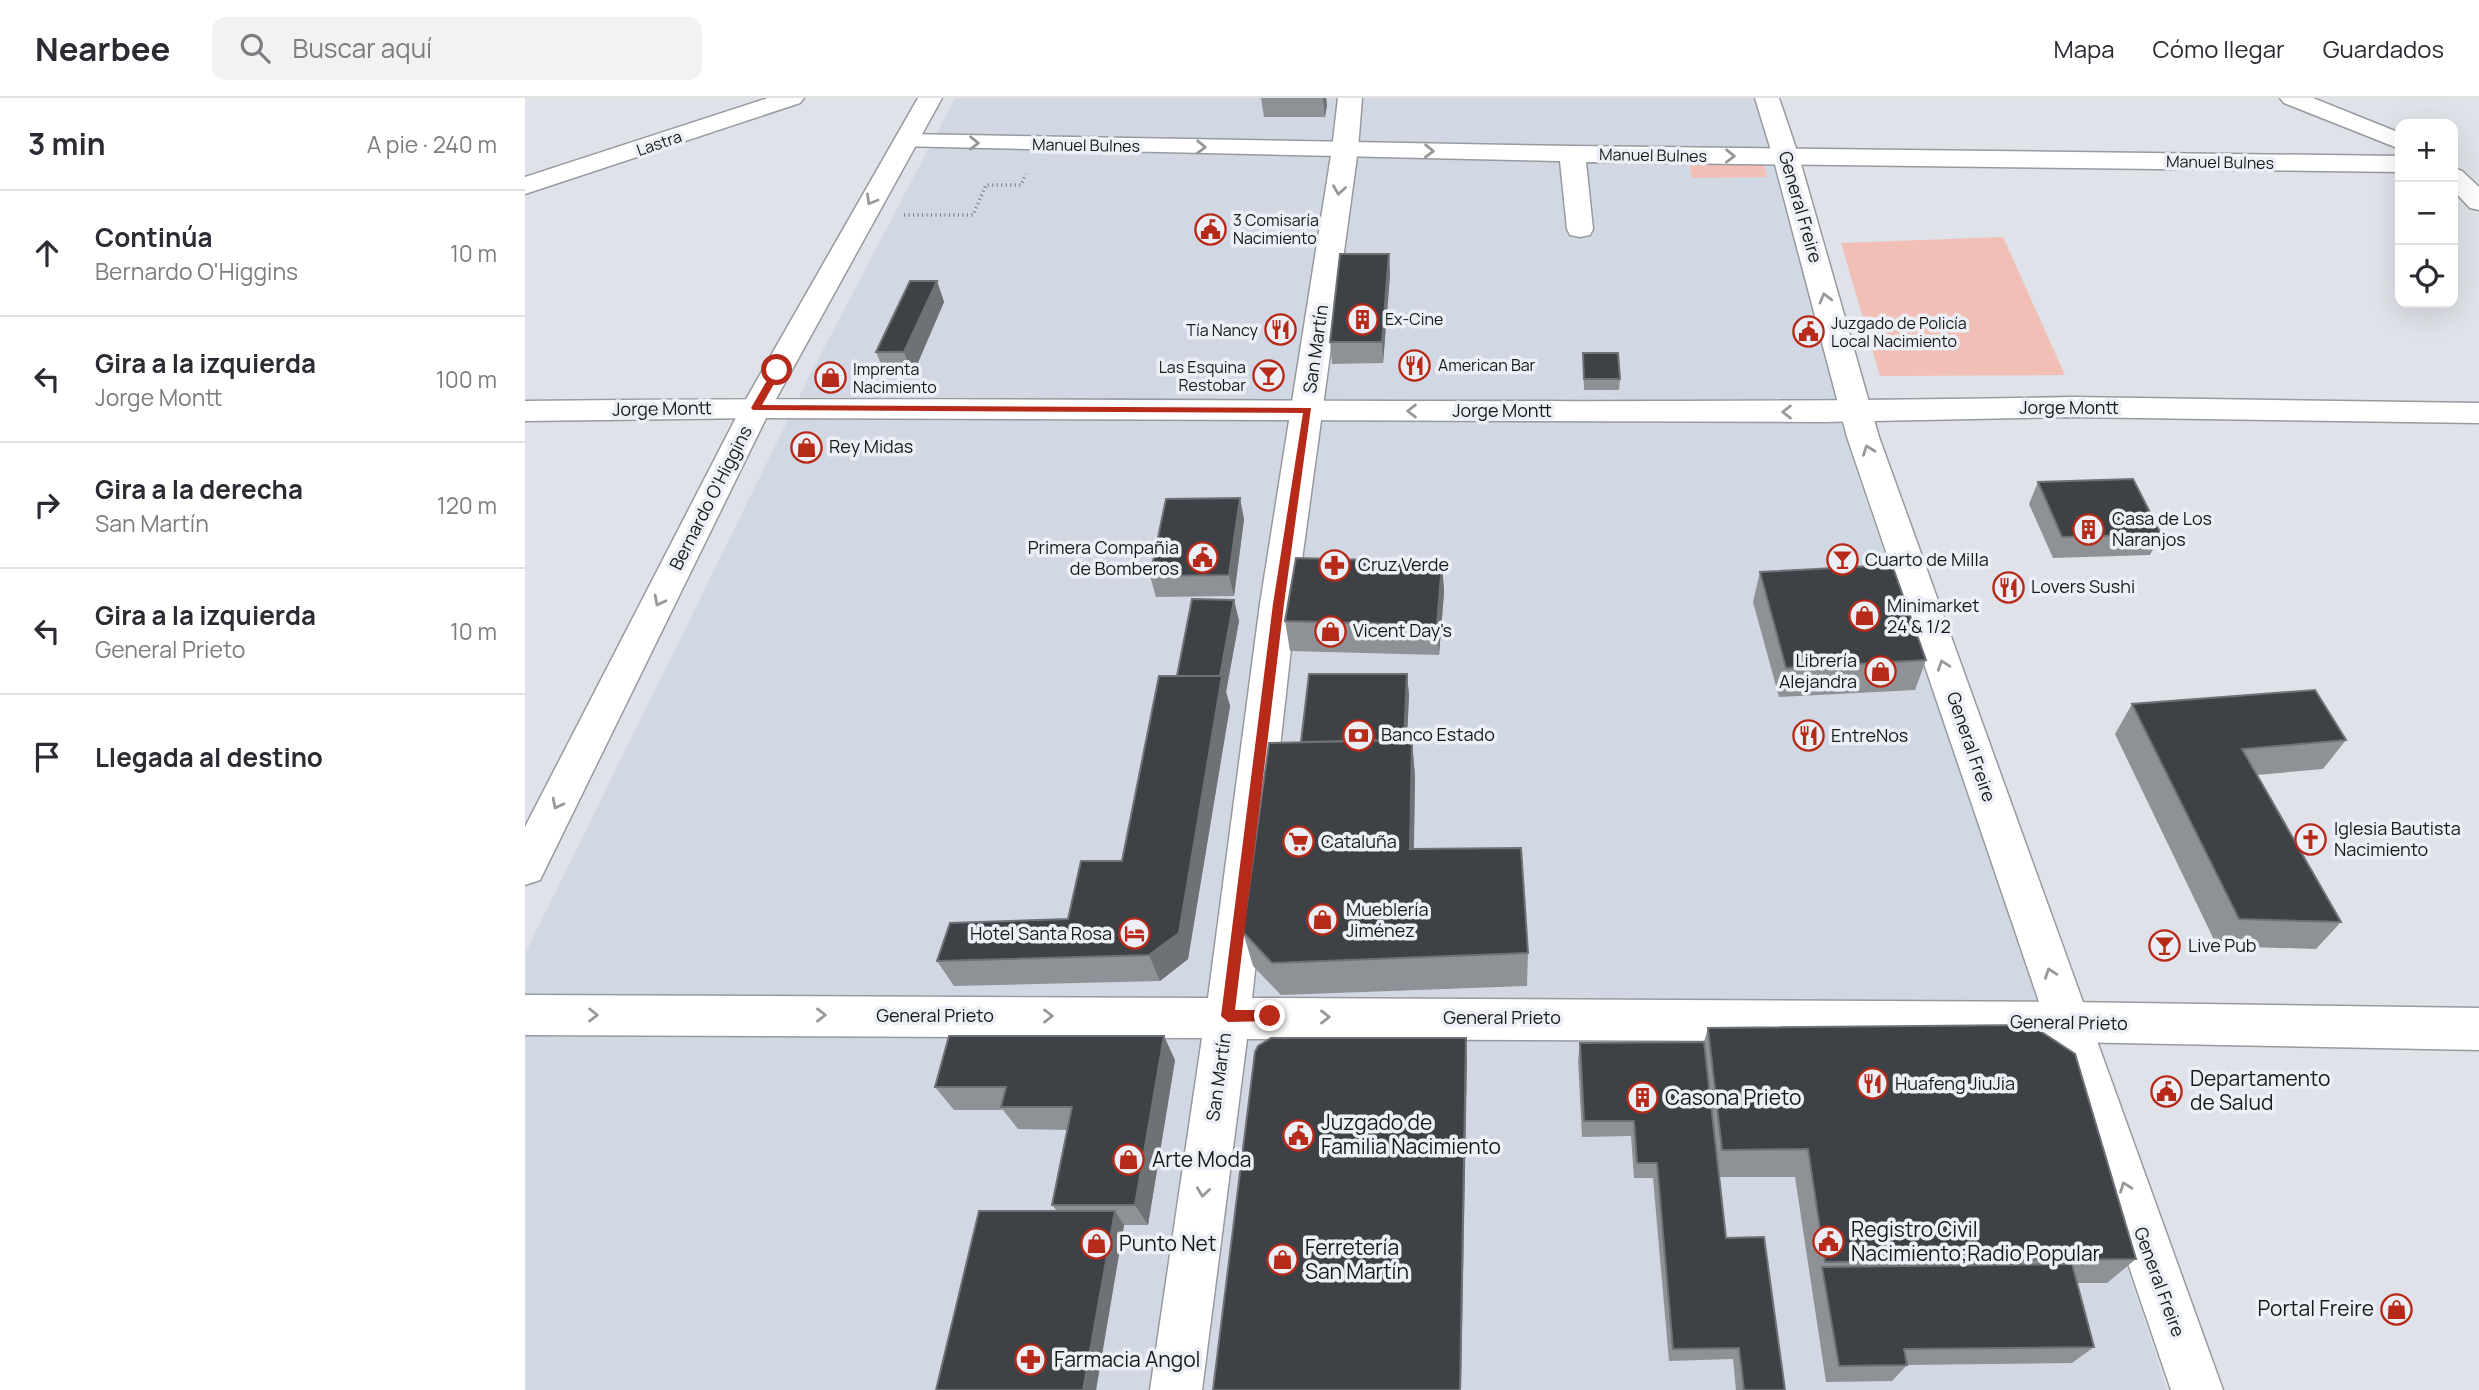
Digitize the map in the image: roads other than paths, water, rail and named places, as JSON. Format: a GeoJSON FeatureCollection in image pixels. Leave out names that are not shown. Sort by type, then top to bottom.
{"type":"FeatureCollection","features":[{"type":"Feature","properties":{"kind":"street","name":"Lastra"},"geometry":{"type":"LineString","coordinates":[[525,186],[792,98]]}},
{"type":"Feature","properties":{"kind":"street","name":"Bernardo O'Higgins"},"geometry":{"type":"LineString","coordinates":[[525,868],[756,408],[930,98]]}},
{"type":"Feature","properties":{"kind":"street","name":"San Martín"},"geometry":{"type":"LineString","coordinates":[[1176,1390],[1228,1016],[1278,604],[1308,410],[1350,98]]}},
{"type":"Feature","properties":{"kind":"street","name":"General Freire"},"geometry":{"type":"LineString","coordinates":[[1767,98],[1786,157],[1855,412],[2197,1390]]}},
{"type":"Feature","properties":{"kind":"street"},"geometry":{"type":"LineString","coordinates":[[2292,98],[2395,140]]}},
{"type":"Feature","properties":{"kind":"street","name":"Manuel Bulnes"},"geometry":{"type":"LineString","coordinates":[[906,141],[1572,154],[2395,164]]}},
{"type":"Feature","properties":{"kind":"street"},"geometry":{"type":"LineString","coordinates":[[1572,154],[1580,229]]}},
{"type":"Feature","properties":{"kind":"street"},"geometry":{"type":"LineString","coordinates":[[2458,182],[2479,202]]}},
{"type":"Feature","properties":{"kind":"street","name":"Jorge Montt"},"geometry":{"type":"LineString","coordinates":[[525,411],[756,408],[1855,412],[2072,407],[2479,413]]}},
{"type":"Feature","properties":{"kind":"street","name":"General Prieto"},"geometry":{"type":"LineString","coordinates":[[525,1015],[1228,1016],[2067,1022],[2479,1029]]}},
{"type":"Feature","properties":{"kind":"place","name":"3 Comisaría Nacimiento"},"geometry":{"type":"Point","coordinates":[1210,229]}},
{"type":"Feature","properties":{"kind":"place","name":"Ex-Cine"},"geometry":{"type":"Point","coordinates":[1362,319]}},
{"type":"Feature","properties":{"kind":"place","name":"Tía Nancy"},"geometry":{"type":"Point","coordinates":[1281,330]}},
{"type":"Feature","properties":{"kind":"place","name":"Juzgado de Policía Local Nacimiento"},"geometry":{"type":"Point","coordinates":[1808,332]}},
{"type":"Feature","properties":{"kind":"place","name":"American Bar"},"geometry":{"type":"Point","coordinates":[1415,365]}},
{"type":"Feature","properties":{"kind":"place","name":"Las Esquina Restobar"},"geometry":{"type":"Point","coordinates":[1269,376]}},
{"type":"Feature","properties":{"kind":"place","name":"Imprenta Nacimiento"},"geometry":{"type":"Point","coordinates":[830,378]}},
{"type":"Feature","properties":{"kind":"place","name":"Rey Midas"},"geometry":{"type":"Point","coordinates":[806,447]}},
{"type":"Feature","properties":{"kind":"place","name":"Casa de Los Naranjos"},"geometry":{"type":"Point","coordinates":[2089,529]}},
{"type":"Feature","properties":{"kind":"place","name":"Primera Compañia de Bomberos"},"geometry":{"type":"Point","coordinates":[1202,558]}},
{"type":"Feature","properties":{"kind":"place","name":"Cuarto de Milla"},"geometry":{"type":"Point","coordinates":[1842,560]}},
{"type":"Feature","properties":{"kind":"place","name":"Cruz Verde"},"geometry":{"type":"Point","coordinates":[1335,565]}},
{"type":"Feature","properties":{"kind":"place","name":"Lovers Sushi"},"geometry":{"type":"Point","coordinates":[2008,587]}},
{"type":"Feature","properties":{"kind":"place","name":"Minimarket 24 & 1/2"},"geometry":{"type":"Point","coordinates":[1864,616]}},
{"type":"Feature","properties":{"kind":"place","name":"Vicent Day's"},"geometry":{"type":"Point","coordinates":[1330,631]}},
{"type":"Feature","properties":{"kind":"place","name":"Librería Alejandra"},"geometry":{"type":"Point","coordinates":[1880,671]}},
{"type":"Feature","properties":{"kind":"place","name":"Banco Estado"},"geometry":{"type":"Point","coordinates":[1358,735]}},
{"type":"Feature","properties":{"kind":"place","name":"EntreNos"},"geometry":{"type":"Point","coordinates":[1808,736]}},
{"type":"Feature","properties":{"kind":"place","name":"Iglesia Bautista Nacimiento"},"geometry":{"type":"Point","coordinates":[2311,839]}},
{"type":"Feature","properties":{"kind":"place","name":"Cataluña"},"geometry":{"type":"Point","coordinates":[1298,842]}},
{"type":"Feature","properties":{"kind":"place","name":"Mueblería Jiménez"},"geometry":{"type":"Point","coordinates":[1323,920]}},
{"type":"Feature","properties":{"kind":"place","name":"Hotel Santa Rosa"},"geometry":{"type":"Point","coordinates":[1135,934]}},
{"type":"Feature","properties":{"kind":"place","name":"Live Pub"},"geometry":{"type":"Point","coordinates":[2165,946]}},
{"type":"Feature","properties":{"kind":"place","name":"Huafeng JiuJia"},"geometry":{"type":"Point","coordinates":[1872,1084]}},
{"type":"Feature","properties":{"kind":"place","name":"Departamento de Salud"},"geometry":{"type":"Point","coordinates":[2167,1091]}},
{"type":"Feature","properties":{"kind":"place","name":"Casona Prieto"},"geometry":{"type":"Point","coordinates":[1642,1098]}},
{"type":"Feature","properties":{"kind":"place","name":"Juzgado de Familia Nacimiento"},"geometry":{"type":"Point","coordinates":[1298,1135]}},
{"type":"Feature","properties":{"kind":"place","name":"Arte Moda"},"geometry":{"type":"Point","coordinates":[1129,1160]}},
{"type":"Feature","properties":{"kind":"place","name":"Registro Civil Nacimiento;Radio Popular"},"geometry":{"type":"Point","coordinates":[1828,1242]}},
{"type":"Feature","properties":{"kind":"place","name":"Punto Net"},"geometry":{"type":"Point","coordinates":[1096,1244]}},
{"type":"Feature","properties":{"kind":"place","name":"Ferretería San Martín"},"geometry":{"type":"Point","coordinates":[1282,1260]}},
{"type":"Feature","properties":{"kind":"place","name":"Portal Freire"},"geometry":{"type":"Point","coordinates":[2397,1309]}},
{"type":"Feature","properties":{"kind":"place","name":"Farmacia Angol"},"geometry":{"type":"Point","coordinates":[1031,1360]}}]}
